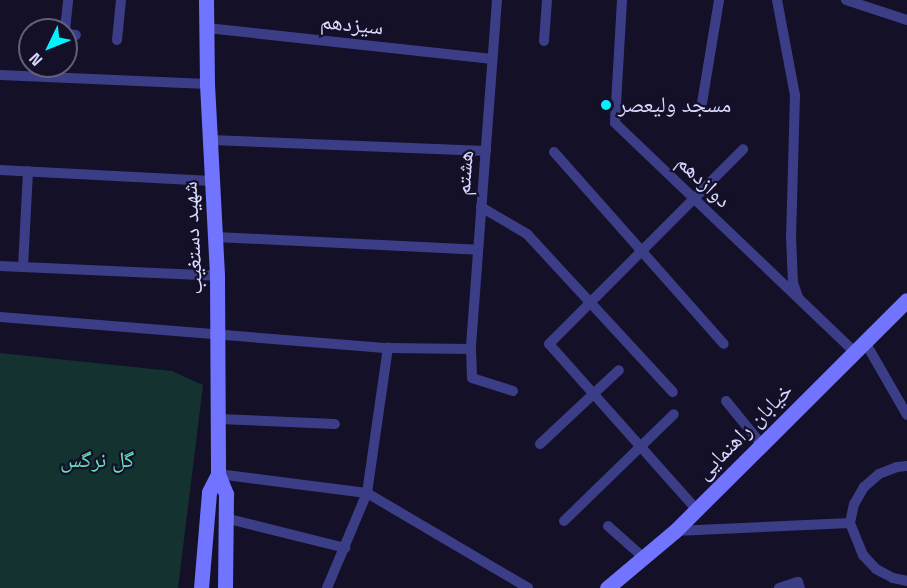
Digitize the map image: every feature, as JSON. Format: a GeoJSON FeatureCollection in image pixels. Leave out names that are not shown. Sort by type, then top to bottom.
{"type":"FeatureCollection","features":[{"type":"Feature","properties":{"kind":"main road","name":"شهید دستغیب"},"geometry":{"type":"LineString","coordinates":[[206,0],[207,84],[217,276],[218,474]]}},
{"type":"Feature","properties":{"kind":"main road","name":"خیابان راهنمایی"},"geometry":{"type":"LineString","coordinates":[[614,586],[697,510],[907,300]]}},
{"type":"Feature","properties":{"kind":"main road"},"geometry":{"type":"LineString","coordinates":[[218,474],[226,494],[225,588]]}},
{"type":"Feature","properties":{"kind":"main road"},"geometry":{"type":"LineString","coordinates":[[201,588],[209,492],[218,474]]}},
{"type":"Feature","properties":{"kind":"street"},"geometry":{"type":"LineString","coordinates":[[68,0],[69,18]]}},
{"type":"Feature","properties":{"kind":"street"},"geometry":{"type":"LineString","coordinates":[[117,40],[121,0]]}},
{"type":"Feature","properties":{"kind":"street","name":"هشتم"},"geometry":{"type":"LineString","coordinates":[[497,0],[471,350],[472,378],[513,391]]}},
{"type":"Feature","properties":{"kind":"street"},"geometry":{"type":"LineString","coordinates":[[544,40],[547,0]]}},
{"type":"Feature","properties":{"kind":"street","name":"دوازدهم"},"geometry":{"type":"LineString","coordinates":[[622,0],[615,123],[800,301],[860,347],[907,415]]}},
{"type":"Feature","properties":{"kind":"street"},"geometry":{"type":"LineString","coordinates":[[702,103],[719,0]]}},
{"type":"Feature","properties":{"kind":"street"},"geometry":{"type":"LineString","coordinates":[[777,0],[795,95],[791,236],[793,283],[800,301]]}},
{"type":"Feature","properties":{"kind":"street"},"geometry":{"type":"LineString","coordinates":[[846,0],[907,20]]}},
{"type":"Feature","properties":{"kind":"street","name":"سیزدهم"},"geometry":{"type":"LineString","coordinates":[[207,28],[492,59]]}},
{"type":"Feature","properties":{"kind":"street"},"geometry":{"type":"LineString","coordinates":[[0,75],[207,84]]}},
{"type":"Feature","properties":{"kind":"street"},"geometry":{"type":"LineString","coordinates":[[211,140],[486,151]]}},
{"type":"Feature","properties":{"kind":"street"},"geometry":{"type":"LineString","coordinates":[[697,510],[549,344],[743,149]]}},
{"type":"Feature","properties":{"kind":"street"},"geometry":{"type":"LineString","coordinates":[[554,152],[640,252],[724,344]]}},
{"type":"Feature","properties":{"kind":"street"},"geometry":{"type":"LineString","coordinates":[[0,170],[212,181]]}},
{"type":"Feature","properties":{"kind":"street"},"geometry":{"type":"LineString","coordinates":[[23,267],[28,171]]}},
{"type":"Feature","properties":{"kind":"street"},"geometry":{"type":"LineString","coordinates":[[482,207],[527,234],[673,392]]}},
{"type":"Feature","properties":{"kind":"street"},"geometry":{"type":"LineString","coordinates":[[216,237],[478,250]]}},
{"type":"Feature","properties":{"kind":"street"},"geometry":{"type":"LineString","coordinates":[[0,266],[217,276]]}},
{"type":"Feature","properties":{"kind":"street"},"geometry":{"type":"LineString","coordinates":[[0,317],[388,348],[471,350]]}},
{"type":"Feature","properties":{"kind":"street"},"geometry":{"type":"LineString","coordinates":[[327,588],[367,493],[388,348]]}},
{"type":"Feature","properties":{"kind":"street"},"geometry":{"type":"LineString","coordinates":[[540,444],[619,370]]}},
{"type":"Feature","properties":{"kind":"street"},"geometry":{"type":"LineString","coordinates":[[726,401],[762,445]]}},
{"type":"Feature","properties":{"kind":"street"},"geometry":{"type":"LineString","coordinates":[[564,521],[674,414]]}},
{"type":"Feature","properties":{"kind":"street"},"geometry":{"type":"LineString","coordinates":[[219,419],[336,424]]}},
{"type":"Feature","properties":{"kind":"street"},"geometry":{"type":"LineString","coordinates":[[907,466],[879,474],[864,487],[854,504],[850,523],[863,555],[876,569],[892,578],[907,581]]}},
{"type":"Feature","properties":{"kind":"street"},"geometry":{"type":"LineString","coordinates":[[218,474],[367,493],[528,588]]}},
{"type":"Feature","properties":{"kind":"street"},"geometry":{"type":"LineString","coordinates":[[225,518],[345,548]]}},
{"type":"Feature","properties":{"kind":"street"},"geometry":{"type":"LineString","coordinates":[[675,531],[850,523]]}},
{"type":"Feature","properties":{"kind":"street"},"geometry":{"type":"LineString","coordinates":[[608,526],[644,558]]}},
{"type":"Feature","properties":{"kind":"street"},"geometry":{"type":"LineString","coordinates":[[779,588],[798,582],[801,588]]}},
{"type":"Feature","properties":{"kind":"green space","name":"گل نرگس"},"geometry":{"type":"Polygon","coordinates":[[[0,353],[172,371],[203,385],[178,588],[0,588],[0,353]]]}},
{"type":"Feature","properties":{"kind":"place","name":"مسجد ولیعصر"},"geometry":{"type":"Point","coordinates":[606,105]}}]}
